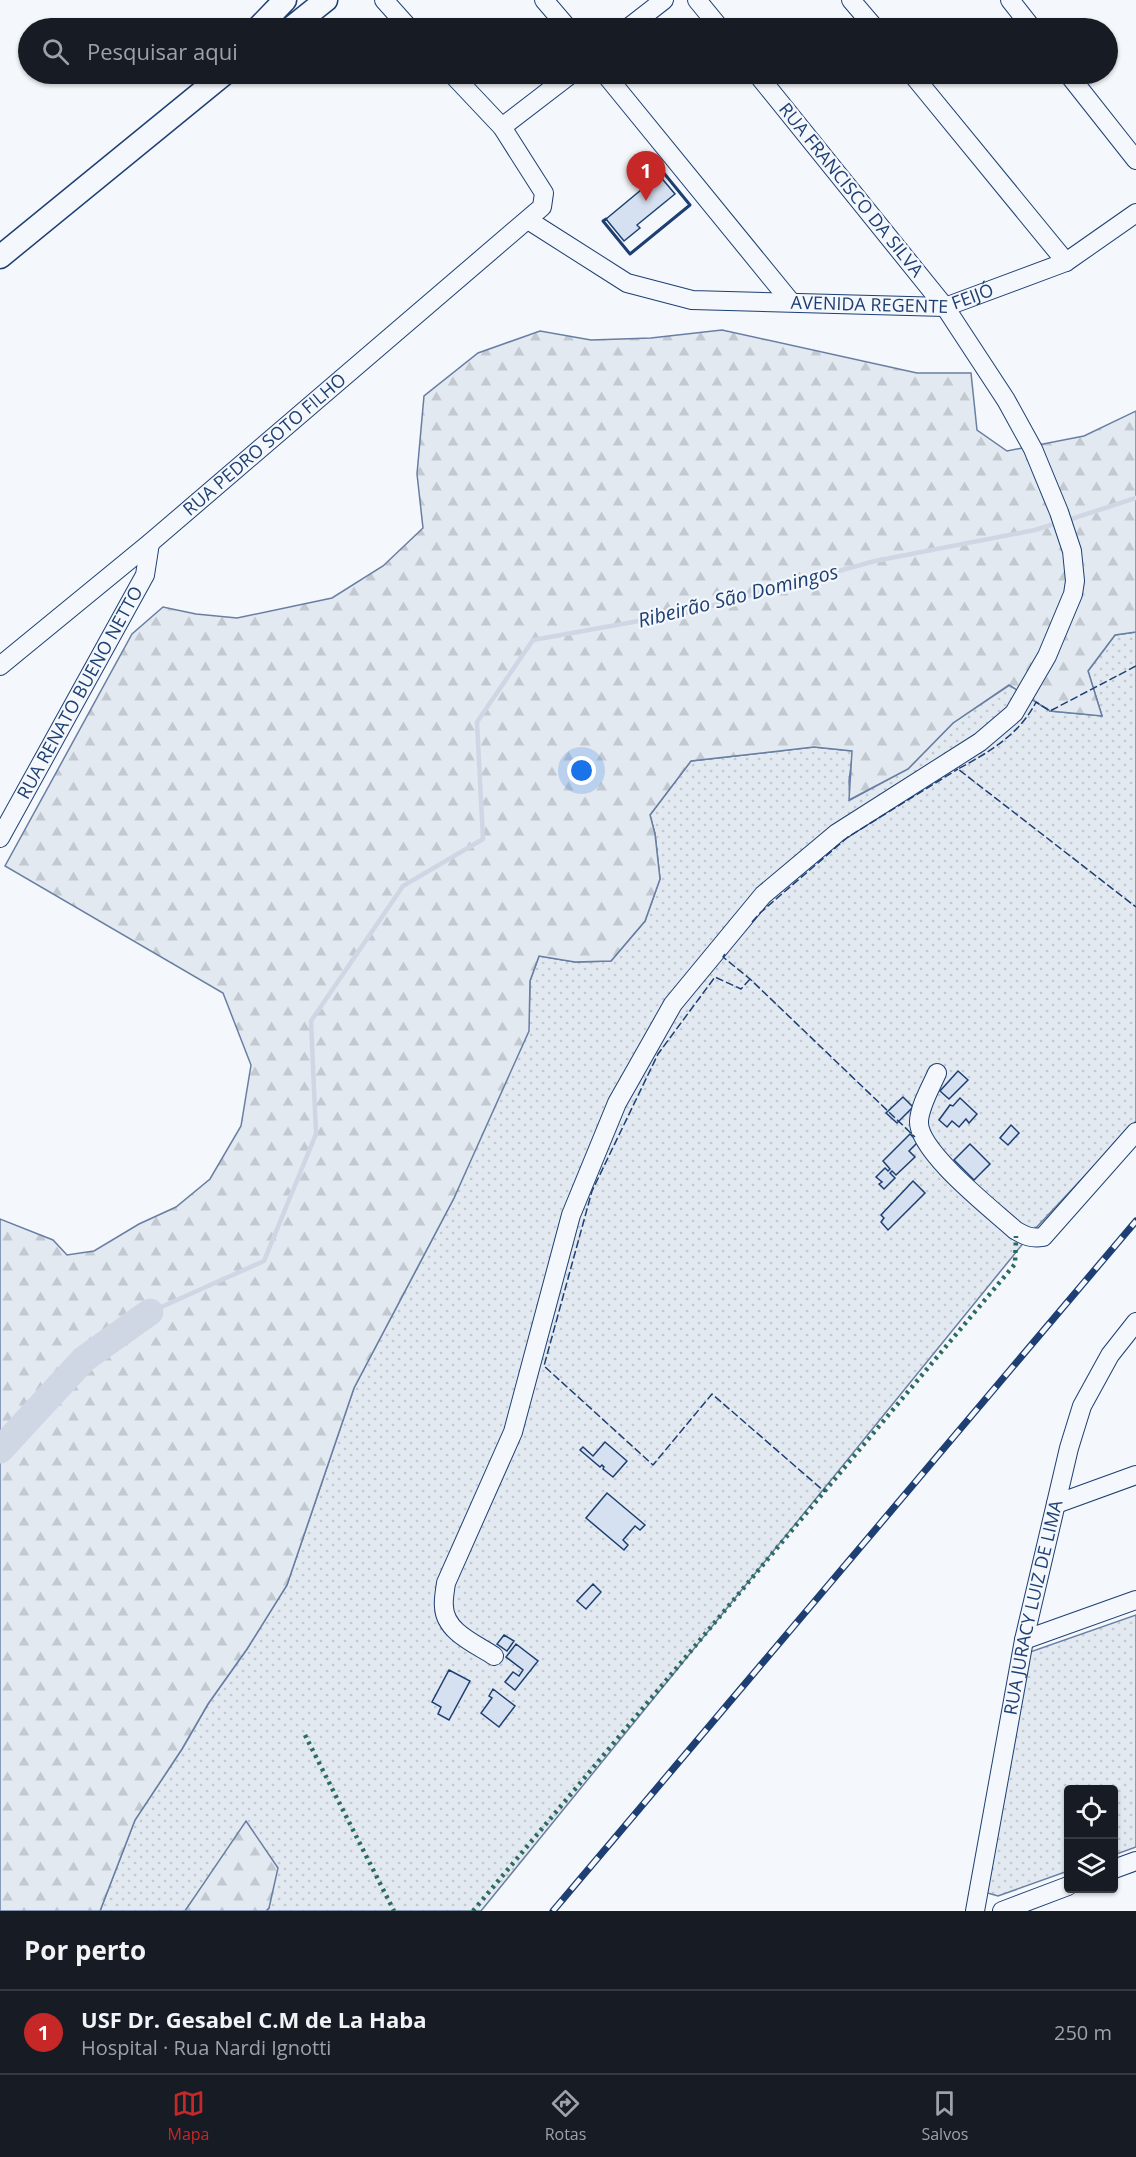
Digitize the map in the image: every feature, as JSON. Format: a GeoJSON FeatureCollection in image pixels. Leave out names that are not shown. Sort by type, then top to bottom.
{"type":"FeatureCollection","features":[{"type":"Feature","properties":{"kind":"main road"},"geometry":{"type":"LineString","coordinates":[[268,18],[285,0]]}},
{"type":"Feature","properties":{"kind":"main road"},"geometry":{"type":"LineString","coordinates":[[285,18],[306,0]]}},
{"type":"Feature","properties":{"kind":"main road"},"geometry":{"type":"LineString","coordinates":[[304,18],[326,0]]}},
{"type":"Feature","properties":{"kind":"main road"},"geometry":{"type":"LineString","coordinates":[[0,257],[212,84]]}},
{"type":"Feature","properties":{"kind":"street"},"geometry":{"type":"LineString","coordinates":[[544,0],[559,18]]}},
{"type":"Feature","properties":{"kind":"street"},"geometry":{"type":"LineString","coordinates":[[641,18],[664,0]]}},
{"type":"Feature","properties":{"kind":"street"},"geometry":{"type":"LineString","coordinates":[[697,0],[712,18]]}},
{"type":"Feature","properties":{"kind":"street"},"geometry":{"type":"LineString","coordinates":[[851,0],[866,18]]}},
{"type":"Feature","properties":{"kind":"street"},"geometry":{"type":"LineString","coordinates":[[1010,0],[1024,18]]}},
{"type":"Feature","properties":{"kind":"street"},"geometry":{"type":"LineString","coordinates":[[389,2],[402,18]]}},
{"type":"Feature","properties":{"kind":"street","name":"RUA PEDRO SOTO FILHO"},"geometry":{"type":"LineString","coordinates":[[0,666],[150,543],[542,207],[544,193],[502,127],[461,84]]}},
{"type":"Feature","properties":{"kind":"street"},"geometry":{"type":"LineString","coordinates":[[502,127],[558,84]]}},
{"type":"Feature","properties":{"kind":"street"},"geometry":{"type":"LineString","coordinates":[[613,84],[790,302]]}},
{"type":"Feature","properties":{"kind":"street","name":"RUA FRANCISCO DA SILVA"},"geometry":{"type":"LineString","coordinates":[[494,1656],[459,1634],[449,1623],[443,1608],[446,1583],[513,1432],[571,1215],[617,1103],[673,1004],[763,895],[837,833],[980,742],[1014,713],[1047,656],[1073,594],[1075,581],[1072,551],[1059,512],[1033,449],[1006,400],[945,307],[765,84]]}},
{"type":"Feature","properties":{"kind":"street"},"geometry":{"type":"LineString","coordinates":[[920,84],[1066,262]]}},
{"type":"Feature","properties":{"kind":"street"},"geometry":{"type":"LineString","coordinates":[[1076,84],[1136,160]]}},
{"type":"Feature","properties":{"kind":"street","name":"AVENIDA REGENTE FEIJÓ"},"geometry":{"type":"LineString","coordinates":[[528,220],[627,283],[692,300],[945,307],[1066,262],[1136,213]]}},
{"type":"Feature","properties":{"kind":"street","name":"RUA RENATO BUENO NETTO"},"geometry":{"type":"LineString","coordinates":[[0,838],[145,575],[150,543]]}},
{"type":"Feature","properties":{"kind":"street"},"geometry":{"type":"LineString","coordinates":[[937,1073],[919,1118],[919,1129],[940,1162],[1015,1230],[1035,1239],[1043,1237],[1136,1132]]}},
{"type":"Feature","properties":{"kind":"street","name":"RUA JURACY LUIZ DE LIMA"},"geometry":{"type":"LineString","coordinates":[[975,1911],[1024,1640],[1069,1448],[1082,1406],[1110,1355],[1136,1322]]}},
{"type":"Feature","properties":{"kind":"street"},"geometry":{"type":"LineString","coordinates":[[1056,1504],[1136,1475]]}},
{"type":"Feature","properties":{"kind":"street"},"geometry":{"type":"LineString","coordinates":[[1024,1640],[1136,1600]]}},
{"type":"Feature","properties":{"kind":"street"},"geometry":{"type":"LineString","coordinates":[[1118,1867],[1136,1861]]}},
{"type":"Feature","properties":{"kind":"street"},"geometry":{"type":"LineString","coordinates":[[1002,1911],[1064,1888]]}},
{"type":"Feature","properties":{"kind":"green space"},"geometry":{"type":"Polygon","coordinates":[[[722,330],[917,373],[971,373],[977,430],[1007,451],[1084,436],[1136,411],[1136,632],[1115,635],[1088,671],[1102,716],[1050,711],[1009,685],[953,723],[908,769],[849,800],[852,751],[814,747],[691,761],[650,815],[655,834],[660,879],[645,921],[611,961],[575,962],[539,956],[530,981],[529,1031],[454,1198],[354,1388],[287,1585],[135,1820],[100,1911],[0,1911],[0,1219],[53,1240],[67,1255],[94,1251],[139,1224],[176,1207],[210,1179],[241,1126],[251,1065],[223,993],[5,866],[132,634],[163,607],[196,614],[237,618],[332,598],[383,566],[423,528],[417,474],[424,396],[478,353],[540,331],[591,340],[651,338],[722,330]]]}},
{"type":"Feature","properties":{"kind":"green space"},"geometry":{"type":"Polygon","coordinates":[[[1136,632],[1136,1121],[1034,1230],[481,1911],[266,1911],[269,1908],[211,1874],[185,1911],[100,1911],[135,1820],[287,1585],[354,1388],[454,1198],[529,1022],[530,981],[539,956],[575,962],[611,961],[645,921],[660,879],[655,834],[650,815],[691,761],[814,747],[853,751],[849,781],[850,800],[908,769],[953,723],[1010,685],[1050,711],[1102,716],[1088,671],[1115,635],[1136,632]]]}},
{"type":"Feature","properties":{"kind":"green space"},"geometry":{"type":"Polygon","coordinates":[[[1136,1615],[1136,1847],[1118,1854],[1118,1785],[1064,1785],[1064,1872],[998,1896],[984,1892],[1030,1652],[1136,1615]]]}},
{"type":"Feature","properties":{"kind":"green space"},"geometry":{"type":"Polygon","coordinates":[[[246,1821],[278,1868],[269,1908],[266,1911],[185,1911],[246,1821]]]}},
{"type":"Feature","properties":{"kind":"building"},"geometry":{"type":"Polygon","coordinates":[[[659,175],[675,194],[637,225],[640,228],[624,241],[606,219],[659,175]]]}},
{"type":"Feature","properties":{"kind":"building"},"geometry":{"type":"Polygon","coordinates":[[[958,1071],[968,1080],[949,1099],[940,1091],[958,1071]]]}},
{"type":"Feature","properties":{"kind":"building"},"geometry":{"type":"Polygon","coordinates":[[[903,1097],[913,1107],[897,1123],[886,1113],[903,1097]]]}},
{"type":"Feature","properties":{"kind":"building"},"geometry":{"type":"Polygon","coordinates":[[[960,1098],[977,1114],[969,1123],[966,1119],[959,1127],[952,1121],[947,1127],[939,1120],[950,1105],[953,1106],[960,1098]]]}},
{"type":"Feature","properties":{"kind":"building"},"geometry":{"type":"Polygon","coordinates":[[[1011,1125],[1019,1133],[1008,1145],[1000,1138],[1011,1125]]]}},
{"type":"Feature","properties":{"kind":"building"},"geometry":{"type":"Polygon","coordinates":[[[910,1134],[918,1142],[909,1151],[915,1157],[896,1175],[892,1171],[890,1173],[895,1178],[884,1189],[879,1184],[882,1182],[876,1177],[885,1168],[888,1171],[890,1169],[883,1161],[910,1134]]]}},
{"type":"Feature","properties":{"kind":"building"},"geometry":{"type":"Polygon","coordinates":[[[970,1144],[990,1164],[974,1180],[954,1160],[970,1144]]]}},
{"type":"Feature","properties":{"kind":"building"},"geometry":{"type":"Polygon","coordinates":[[[913,1181],[925,1193],[888,1230],[881,1222],[884,1218],[881,1215],[913,1181]]]}},
{"type":"Feature","properties":{"kind":"building"},"geometry":{"type":"Polygon","coordinates":[[[605,1442],[627,1461],[613,1477],[603,1469],[602,1465],[600,1467],[580,1450],[583,1447],[593,1456],[605,1442]]]}},
{"type":"Feature","properties":{"kind":"building"},"geometry":{"type":"Polygon","coordinates":[[[607,1493],[645,1525],[640,1530],[635,1526],[623,1540],[628,1545],[624,1550],[586,1518],[607,1493]]]}},
{"type":"Feature","properties":{"kind":"building"},"geometry":{"type":"Polygon","coordinates":[[[593,1584],[601,1592],[586,1609],[577,1601],[593,1584]]]}},
{"type":"Feature","properties":{"kind":"building"},"geometry":{"type":"Polygon","coordinates":[[[504,1635],[514,1641],[507,1651],[497,1644],[504,1635]]]}},
{"type":"Feature","properties":{"kind":"building"},"geometry":{"type":"Polygon","coordinates":[[[516,1644],[538,1661],[515,1690],[505,1682],[513,1672],[519,1676],[523,1670],[506,1657],[516,1644]]]}},
{"type":"Feature","properties":{"kind":"building"},"geometry":{"type":"Polygon","coordinates":[[[449,1670],[470,1681],[449,1720],[438,1714],[441,1707],[432,1702],[449,1670]]]}},
{"type":"Feature","properties":{"kind":"building"},"geometry":{"type":"Polygon","coordinates":[[[493,1689],[515,1706],[499,1727],[481,1713],[492,1698],[489,1696],[493,1689]]]}},
{"type":"Feature","properties":{"kind":"waterway","name":"Ribeirão São Domingos"},"geometry":{"type":"LineString","coordinates":[[1065,521],[1136,498]]}},
{"type":"Feature","properties":{"kind":"waterway","name":"Ribeirão São Domingos"},"geometry":{"type":"LineString","coordinates":[[150,1312],[264,1261],[316,1134],[311,1021],[403,886],[483,839],[477,722],[533,640],[689,612],[875,561],[1035,530],[1057,523]]}},
{"type":"Feature","properties":{"kind":"waterway"},"geometry":{"type":"LineString","coordinates":[[0,1450],[84,1359],[150,1312]]}},
{"type":"Feature","properties":{"kind":"railway"},"geometry":{"type":"LineString","coordinates":[[553,1911],[1136,1221]]}},
{"type":"Feature","properties":{"kind":"hedge"},"geometry":{"type":"LineString","coordinates":[[473,1911],[1015,1264],[1016,1236]]}},
{"type":"Feature","properties":{"kind":"hedge"},"geometry":{"type":"LineString","coordinates":[[305,1735],[394,1911]]}},
{"type":"Feature","properties":{"kind":"fence"},"geometry":{"type":"LineString","coordinates":[[1136,666],[1050,711],[1036,702],[1021,724],[1002,742],[958,769],[1136,907]]}},
{"type":"Feature","properties":{"kind":"fence"},"geometry":{"type":"LineString","coordinates":[[752,922],[848,837],[958,769]]}},
{"type":"Feature","properties":{"kind":"fence"},"geometry":{"type":"LineString","coordinates":[[725,954],[723,957],[750,979],[915,1137]]}},
{"type":"Feature","properties":{"kind":"fence"},"geometry":{"type":"LineString","coordinates":[[750,979],[741,989],[715,977],[658,1054],[592,1191],[544,1366],[653,1465],[712,1394],[825,1492]]}},
{"type":"Feature","properties":{"kind":"wall"},"geometry":{"type":"LineString","coordinates":[[606,219],[603,221],[630,254],[690,205],[663,172],[659,175]]}},
{"type":"Feature","properties":{"kind":"place","name":"USF Dr. Gesabel C.M de La Haba"},"geometry":{"type":"Point","coordinates":[646,201]}}]}
